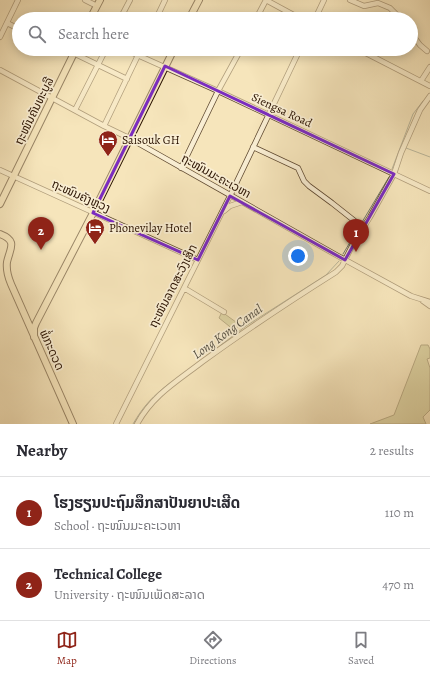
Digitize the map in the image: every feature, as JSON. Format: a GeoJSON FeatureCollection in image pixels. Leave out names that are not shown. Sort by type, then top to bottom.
{"type":"FeatureCollection","features":[{"type":"Feature","properties":{"kind":"main road"},"geometry":{"type":"LineString","coordinates":[[193,12],[199,0]]}},
{"type":"Feature","properties":{"kind":"main road"},"geometry":{"type":"LineString","coordinates":[[94,12],[98,3]]}},
{"type":"Feature","properties":{"kind":"main road","name":"ຖະໜົນຄັນທະບູລີ"},"geometry":{"type":"LineString","coordinates":[[0,204],[73,56]]}},
{"type":"Feature","properties":{"kind":"main road"},"geometry":{"type":"LineString","coordinates":[[34,337],[34,328],[38,317],[93,213],[170,56]]}},
{"type":"Feature","properties":{"kind":"main road"},"geometry":{"type":"LineString","coordinates":[[0,234],[8,238],[12,244],[7,268],[11,284]]}},
{"type":"Feature","properties":{"kind":"main road"},"geometry":{"type":"LineString","coordinates":[[0,270],[11,284]]}},
{"type":"Feature","properties":{"kind":"main road","name":"ພໍ່ກະດວດ"},"geometry":{"type":"LineString","coordinates":[[11,284],[73,424]]}},
{"type":"Feature","properties":{"kind":"main road"},"geometry":{"type":"LineString","coordinates":[[25,316],[30,321],[38,317]]}},
{"type":"Feature","properties":{"kind":"street"},"geometry":{"type":"LineString","coordinates":[[12,12],[18,0]]}},
{"type":"Feature","properties":{"kind":"street"},"geometry":{"type":"LineString","coordinates":[[85,0],[98,3]]}},
{"type":"Feature","properties":{"kind":"street"},"geometry":{"type":"LineString","coordinates":[[124,12],[130,0]]}},
{"type":"Feature","properties":{"kind":"street"},"geometry":{"type":"LineString","coordinates":[[159,12],[165,0]]}},
{"type":"Feature","properties":{"kind":"street"},"geometry":{"type":"LineString","coordinates":[[260,12],[266,0],[288,12]]}},
{"type":"Feature","properties":{"kind":"street"},"geometry":{"type":"LineString","coordinates":[[318,12],[324,0]]}},
{"type":"Feature","properties":{"kind":"street"},"geometry":{"type":"LineString","coordinates":[[350,0],[364,6],[378,3],[390,8],[394,12]]}},
{"type":"Feature","properties":{"kind":"street"},"geometry":{"type":"LineString","coordinates":[[0,37],[12,13]]}},
{"type":"Feature","properties":{"kind":"street"},"geometry":{"type":"LineString","coordinates":[[7,23],[12,25]]}},
{"type":"Feature","properties":{"kind":"street"},"geometry":{"type":"LineString","coordinates":[[418,42],[427,51]]}},
{"type":"Feature","properties":{"kind":"street"},"geometry":{"type":"LineString","coordinates":[[84,56],[127,78]]}},
{"type":"Feature","properties":{"kind":"street"},"geometry":{"type":"LineString","coordinates":[[75,110],[102,56]]}},
{"type":"Feature","properties":{"kind":"street"},"geometry":{"type":"LineString","coordinates":[[104,126],[138,56]]}},
{"type":"Feature","properties":{"kind":"street","name":"Siengsa Road"},"geometry":{"type":"LineString","coordinates":[[140,56],[165,66],[430,191]]}},
{"type":"Feature","properties":{"kind":"street"},"geometry":{"type":"LineString","coordinates":[[181,168],[218,91],[237,56]]}},
{"type":"Feature","properties":{"kind":"street","name":"ຖະໜົນລາດສະວົງເສິກ"},"geometry":{"type":"LineString","coordinates":[[116,424],[230,196],[297,56]]}},
{"type":"Feature","properties":{"kind":"street"},"geometry":{"type":"LineString","coordinates":[[371,56],[430,86]]}},
{"type":"Feature","properties":{"kind":"street"},"geometry":{"type":"LineString","coordinates":[[421,82],[430,67]]}},
{"type":"Feature","properties":{"kind":"street","name":"ຖະໜົນມະຄະເວຫາ"},"geometry":{"type":"LineString","coordinates":[[0,70],[129,138],[230,196],[411,296],[430,302]]}},
{"type":"Feature","properties":{"kind":"street"},"geometry":{"type":"LineString","coordinates":[[137,424],[144,411],[157,396],[250,327],[336,272],[342,266],[353,244],[394,174],[401,153],[420,110],[430,96]]}},
{"type":"Feature","properties":{"kind":"street"},"geometry":{"type":"LineString","coordinates":[[254,147],[298,168],[304,181],[309,186],[356,222]]}},
{"type":"Feature","properties":{"kind":"street","name":"ຖະໜົນຄັງຫຼວງ"},"geometry":{"type":"LineString","coordinates":[[0,170],[198,260]]}},
{"type":"Feature","properties":{"kind":"street"},"geometry":{"type":"LineString","coordinates":[[221,214],[230,206],[242,202]]}},
{"type":"Feature","properties":{"kind":"street"},"geometry":{"type":"LineString","coordinates":[[184,288],[224,312]]}},
{"type":"Feature","properties":{"kind":"street"},"geometry":{"type":"LineString","coordinates":[[422,299],[430,306]]}},
{"type":"Feature","properties":{"kind":"highlighted area"},"geometry":{"type":"Polygon","coordinates":[[[165,66],[394,174],[345,260],[230,196],[198,260],[93,213],[165,66]]]}},
{"type":"Feature","properties":{"kind":"shaded area"},"geometry":{"type":"Polygon","coordinates":[[[222,312],[240,325],[234,330],[219,318],[222,312]]]}},
{"type":"Feature","properties":{"kind":"shaded area"},"geometry":{"type":"Polygon","coordinates":[[[421,345],[428,345],[430,349],[430,358],[427,359],[430,368],[430,410],[423,417],[426,424],[370,424],[394,415],[421,345]]]}},
{"type":"Feature","properties":{"kind":"waterway","name":"Long Kong Canal"},"geometry":{"type":"LineString","coordinates":[[392,169],[413,114],[423,101]]}},
{"type":"Feature","properties":{"kind":"waterway"},"geometry":{"type":"LineString","coordinates":[[406,148],[430,157]]}},
{"type":"Feature","properties":{"kind":"waterway","name":"Long Kong Canal"},"geometry":{"type":"LineString","coordinates":[[343,254],[389,177]]}},
{"type":"Feature","properties":{"kind":"waterway","name":"Long Kong Canal"},"geometry":{"type":"LineString","coordinates":[[205,357],[246,326],[326,275],[339,261]]}},
{"type":"Feature","properties":{"kind":"waterway","name":"Long Kong Canal"},"geometry":{"type":"LineString","coordinates":[[133,424],[149,401],[170,383]]}},
{"type":"Feature","properties":{"kind":"place","name":"Saisouk GH"},"geometry":{"type":"Point","coordinates":[108,157]}},
{"type":"Feature","properties":{"kind":"place","name":"Phonevilay Hotel"},"geometry":{"type":"Point","coordinates":[95,245]}},
{"type":"Feature","properties":{"kind":"place","name":"Technical College"},"geometry":{"type":"Point","coordinates":[41,250]}},
{"type":"Feature","properties":{"kind":"place","name":"ໂຮງຮຽນປະຖົມສຶກສາປັນຍາປະເສີດ"},"geometry":{"type":"Point","coordinates":[356,252]}}]}
